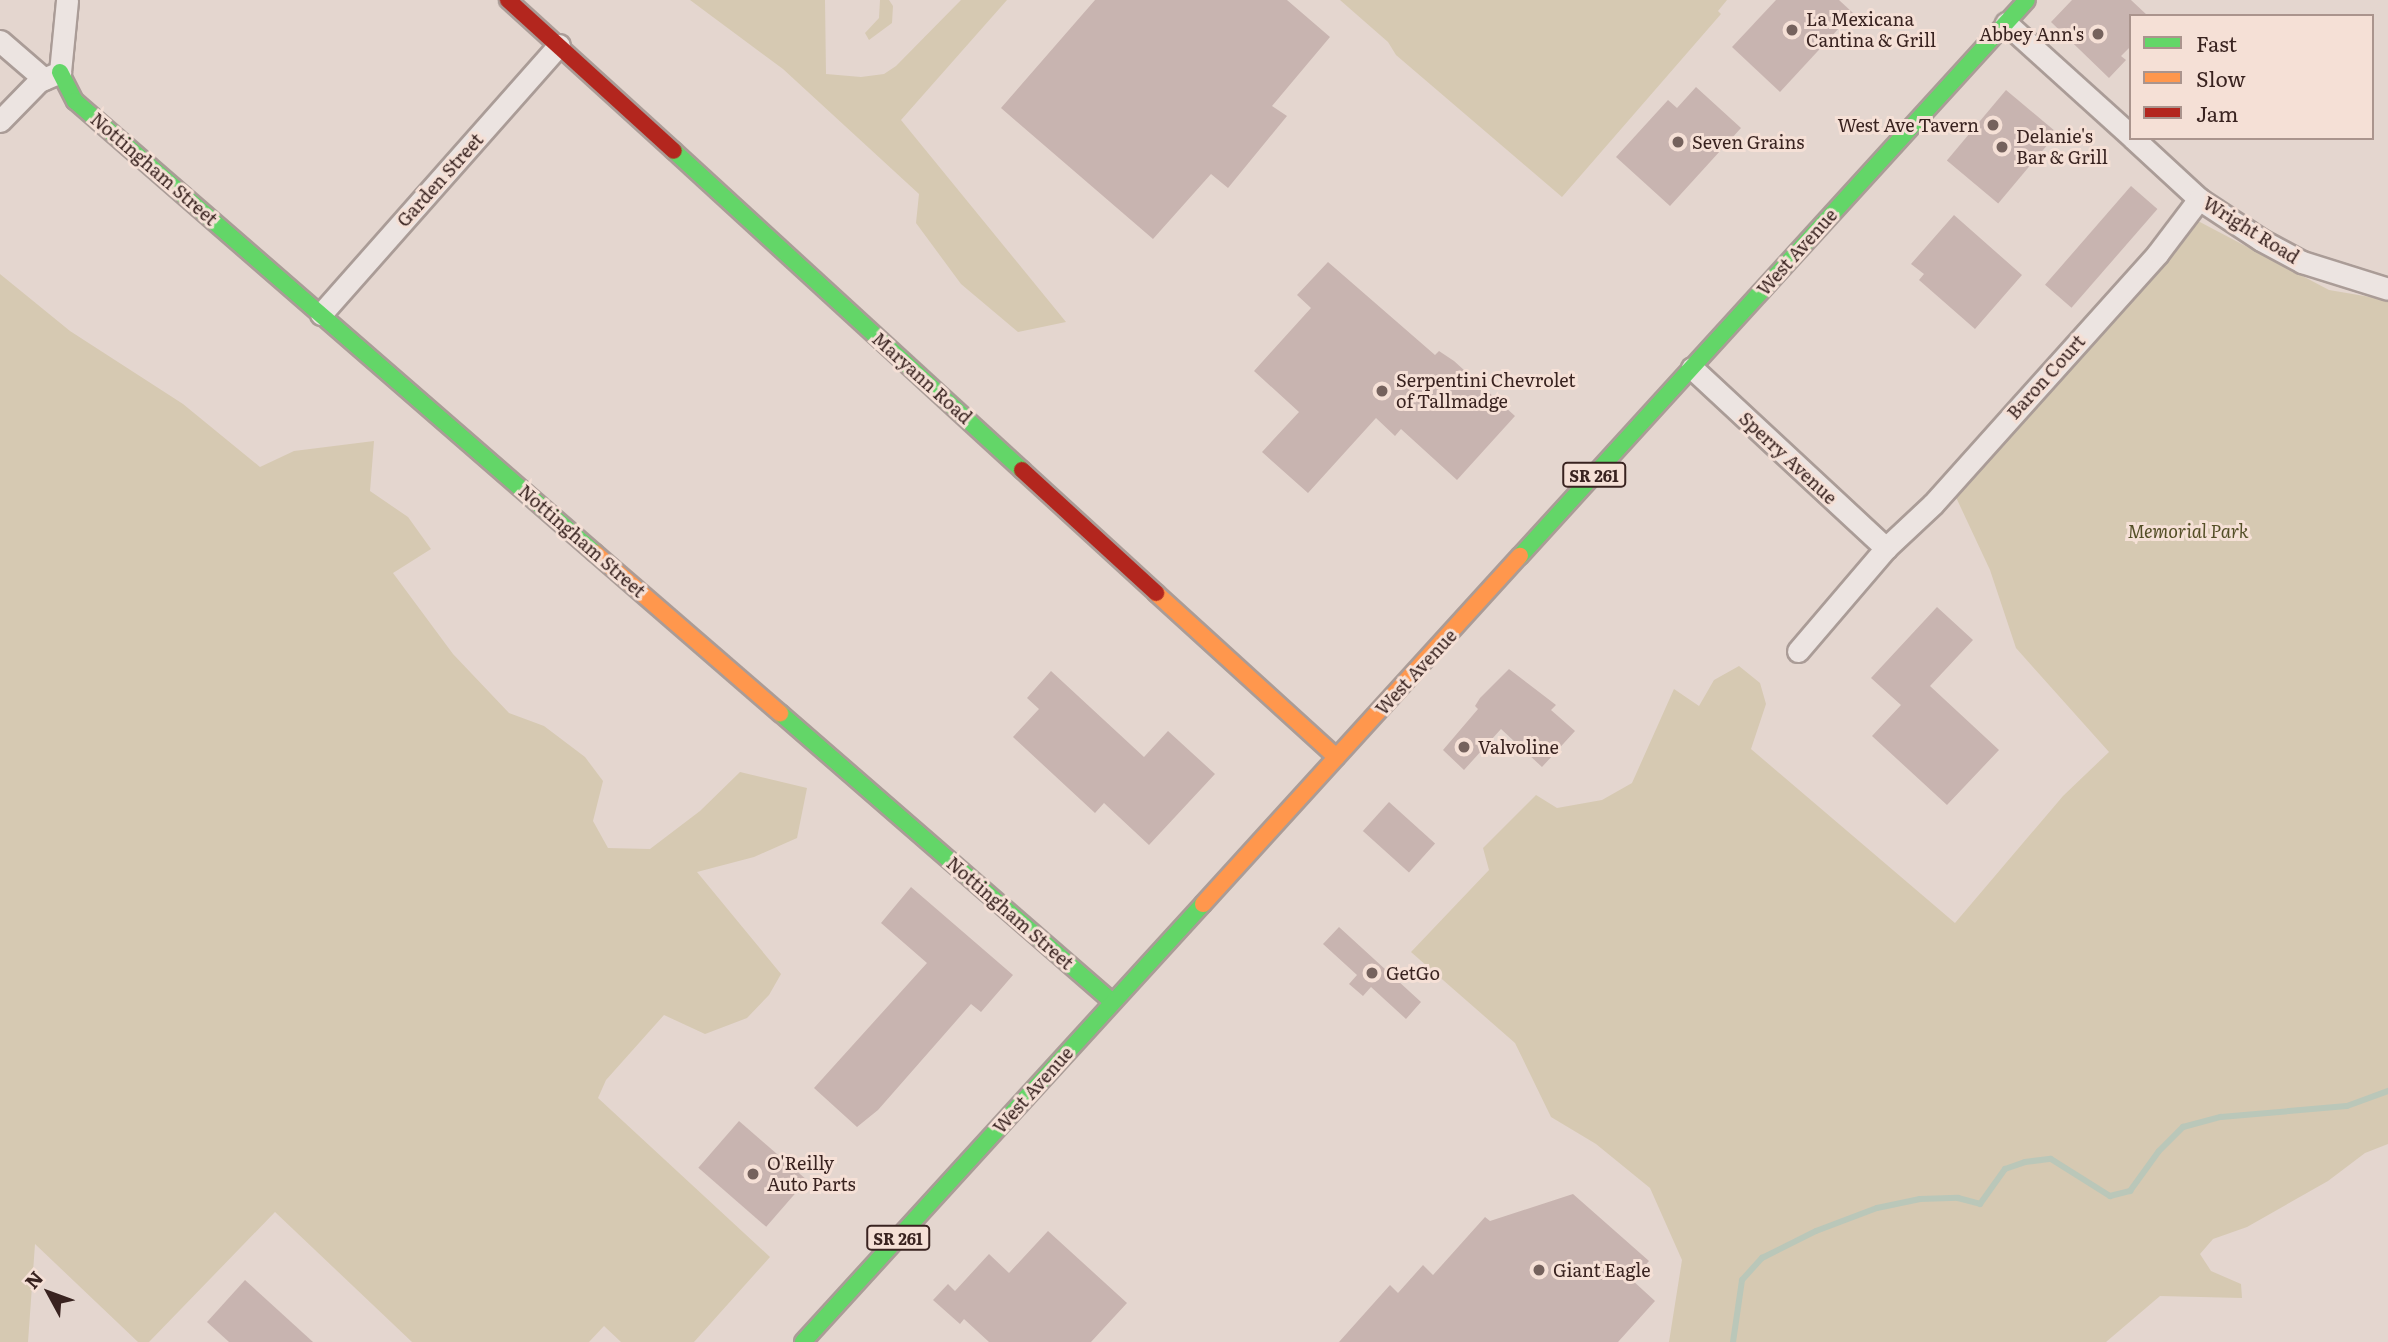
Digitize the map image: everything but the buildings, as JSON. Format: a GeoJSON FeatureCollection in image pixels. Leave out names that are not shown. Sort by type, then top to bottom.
{"type":"FeatureCollection","features":[{"type":"Feature","properties":{"kind":"street"},"geometry":{"type":"LineString","coordinates":[[0,121],[52,76],[67,0]]}},
{"type":"Feature","properties":{"kind":"street","name":"Maryann Road"},"geometry":{"type":"LineString","coordinates":[[508,0],[1336,757]]}},
{"type":"Feature","properties":{"kind":"street","name":"West Avenue"},"geometry":{"type":"LineString","coordinates":[[803,1342],[2027,0]]}},
{"type":"Feature","properties":{"kind":"street","name":"Wright Road"},"geometry":{"type":"LineString","coordinates":[[2006,23],[2129,134]]}},
{"type":"Feature","properties":{"kind":"street","name":"Nottingham Street"},"geometry":{"type":"LineString","coordinates":[[0,41],[52,76],[75,101],[1113,1002]]}},
{"type":"Feature","properties":{"kind":"street","name":"Garden Street"},"geometry":{"type":"LineString","coordinates":[[321,314],[559,45]]}},
{"type":"Feature","properties":{"kind":"street","name":"Wright Road"},"geometry":{"type":"LineString","coordinates":[[2135,140],[2199,199],[2302,262],[2388,289]]}},
{"type":"Feature","properties":{"kind":"street","name":"Baron Court"},"geometry":{"type":"LineString","coordinates":[[1798,651],[1886,548],[1933,504],[2158,253],[2199,199]]}},
{"type":"Feature","properties":{"kind":"street","name":"Sperry Avenue"},"geometry":{"type":"LineString","coordinates":[[1692,368],[1886,548]]}},
{"type":"Feature","properties":{"kind":"green space"},"geometry":{"type":"Polygon","coordinates":[[[690,0],[825,0],[826,74],[861,77],[884,74],[896,66],[961,0],[1007,0],[901,120],[1066,322],[1018,332],[961,284],[916,223],[919,194],[783,69],[690,0]]]}},
{"type":"Feature","properties":{"kind":"green space"},"geometry":{"type":"Polygon","coordinates":[[[880,0],[889,0],[893,6],[892,23],[869,40],[865,33],[879,18],[880,0]]]}},
{"type":"Feature","properties":{"kind":"green space"},"geometry":{"type":"Polygon","coordinates":[[[1340,0],[1727,0],[1718,11],[1721,14],[1562,197],[1396,55],[1388,42],[1340,0]]]}},
{"type":"Feature","properties":{"kind":"green space","name":"Memorial Park"},"geometry":{"type":"Polygon","coordinates":[[[2198,221],[2329,290],[2388,300],[2388,1144],[2365,1153],[2328,1181],[2247,1227],[2213,1239],[2200,1254],[2211,1271],[2241,1284],[2242,1298],[2160,1296],[2106,1342],[1669,1342],[1682,1260],[1650,1188],[1596,1144],[1551,1117],[1515,1043],[1411,952],[1489,870],[1483,848],[1536,795],[1557,808],[1602,800],[1632,783],[1674,689],[1699,706],[1714,680],[1739,666],[1760,683],[1766,704],[1751,749],[1955,923],[2063,796],[2109,752],[2016,648],[1990,570],[1954,493],[2198,221]]]}},
{"type":"Feature","properties":{"kind":"green space"},"geometry":{"type":"Polygon","coordinates":[[[0,274],[70,331],[183,404],[260,467],[294,451],[374,441],[370,491],[408,517],[431,549],[393,573],[453,654],[509,713],[544,726],[585,757],[603,781],[593,821],[608,848],[650,849],[700,811],[740,772],[807,788],[797,838],[754,857],[697,872],[781,974],[769,995],[747,1018],[705,1034],[664,1015],[606,1080],[598,1098],[770,1257],[694,1342],[621,1342],[604,1326],[589,1342],[412,1342],[275,1212],[149,1342],[138,1342],[35,1244],[28,1342],[0,1342],[0,274]]]}},
{"type":"Feature","properties":{"kind":"waterway"},"geometry":{"type":"LineString","coordinates":[[1733,1342],[1742,1280],[1762,1258],[1816,1231],[1877,1208],[1920,1199],[1958,1198],[1980,1204],[2005,1169],[2025,1162],[2051,1159],[2110,1196],[2130,1191],[2159,1151],[2183,1127],[2221,1117],[2347,1106],[2388,1091]]}},
{"type":"Feature","properties":{"kind":"traffic: fast"},"geometry":{"type":"LineString","coordinates":[[1520,556],[2027,0]]}},
{"type":"Feature","properties":{"kind":"traffic: fast"},"geometry":{"type":"LineString","coordinates":[[60,72],[75,101],[595,553]]}},
{"type":"Feature","properties":{"kind":"traffic: fast"},"geometry":{"type":"LineString","coordinates":[[674,151],[1022,470]]}},
{"type":"Feature","properties":{"kind":"traffic: fast"},"geometry":{"type":"LineString","coordinates":[[780,713],[1113,1002]]}},
{"type":"Feature","properties":{"kind":"traffic: fast"},"geometry":{"type":"LineString","coordinates":[[803,1342],[1203,904]]}},
{"type":"Feature","properties":{"kind":"traffic: slow"},"geometry":{"type":"LineString","coordinates":[[595,553],[780,713]]}},
{"type":"Feature","properties":{"kind":"traffic: slow"},"geometry":{"type":"LineString","coordinates":[[1203,904],[1520,556]]}},
{"type":"Feature","properties":{"kind":"traffic: slow"},"geometry":{"type":"LineString","coordinates":[[1156,593],[1336,757]]}},
{"type":"Feature","properties":{"kind":"traffic: jam"},"geometry":{"type":"LineString","coordinates":[[508,0],[674,151]]}},
{"type":"Feature","properties":{"kind":"traffic: jam"},"geometry":{"type":"LineString","coordinates":[[1022,470],[1156,593]]}},
{"type":"Feature","properties":{"kind":"place","name":"La Mexicana Cantina & Grill"},"geometry":{"type":"Point","coordinates":[1792,30]}},
{"type":"Feature","properties":{"kind":"place","name":"Abbey Ann's"},"geometry":{"type":"Point","coordinates":[2098,34]}},
{"type":"Feature","properties":{"kind":"place","name":"West Ave Tavern"},"geometry":{"type":"Point","coordinates":[1993,125]}},
{"type":"Feature","properties":{"kind":"place","name":"Seven Grains"},"geometry":{"type":"Point","coordinates":[1678,142]}},
{"type":"Feature","properties":{"kind":"place","name":"Delanie's Bar & Grill"},"geometry":{"type":"Point","coordinates":[2002,147]}},
{"type":"Feature","properties":{"kind":"place","name":"Serpentini Chevrolet of Tallmadge"},"geometry":{"type":"Point","coordinates":[1382,391]}},
{"type":"Feature","properties":{"kind":"place","name":"Valvoline"},"geometry":{"type":"Point","coordinates":[1464,747]}},
{"type":"Feature","properties":{"kind":"place","name":"GetGo"},"geometry":{"type":"Point","coordinates":[1372,973]}},
{"type":"Feature","properties":{"kind":"place","name":"O'Reilly Auto Parts"},"geometry":{"type":"Point","coordinates":[753,1174]}},
{"type":"Feature","properties":{"kind":"place","name":"Giant Eagle"},"geometry":{"type":"Point","coordinates":[1539,1270]}}]}
